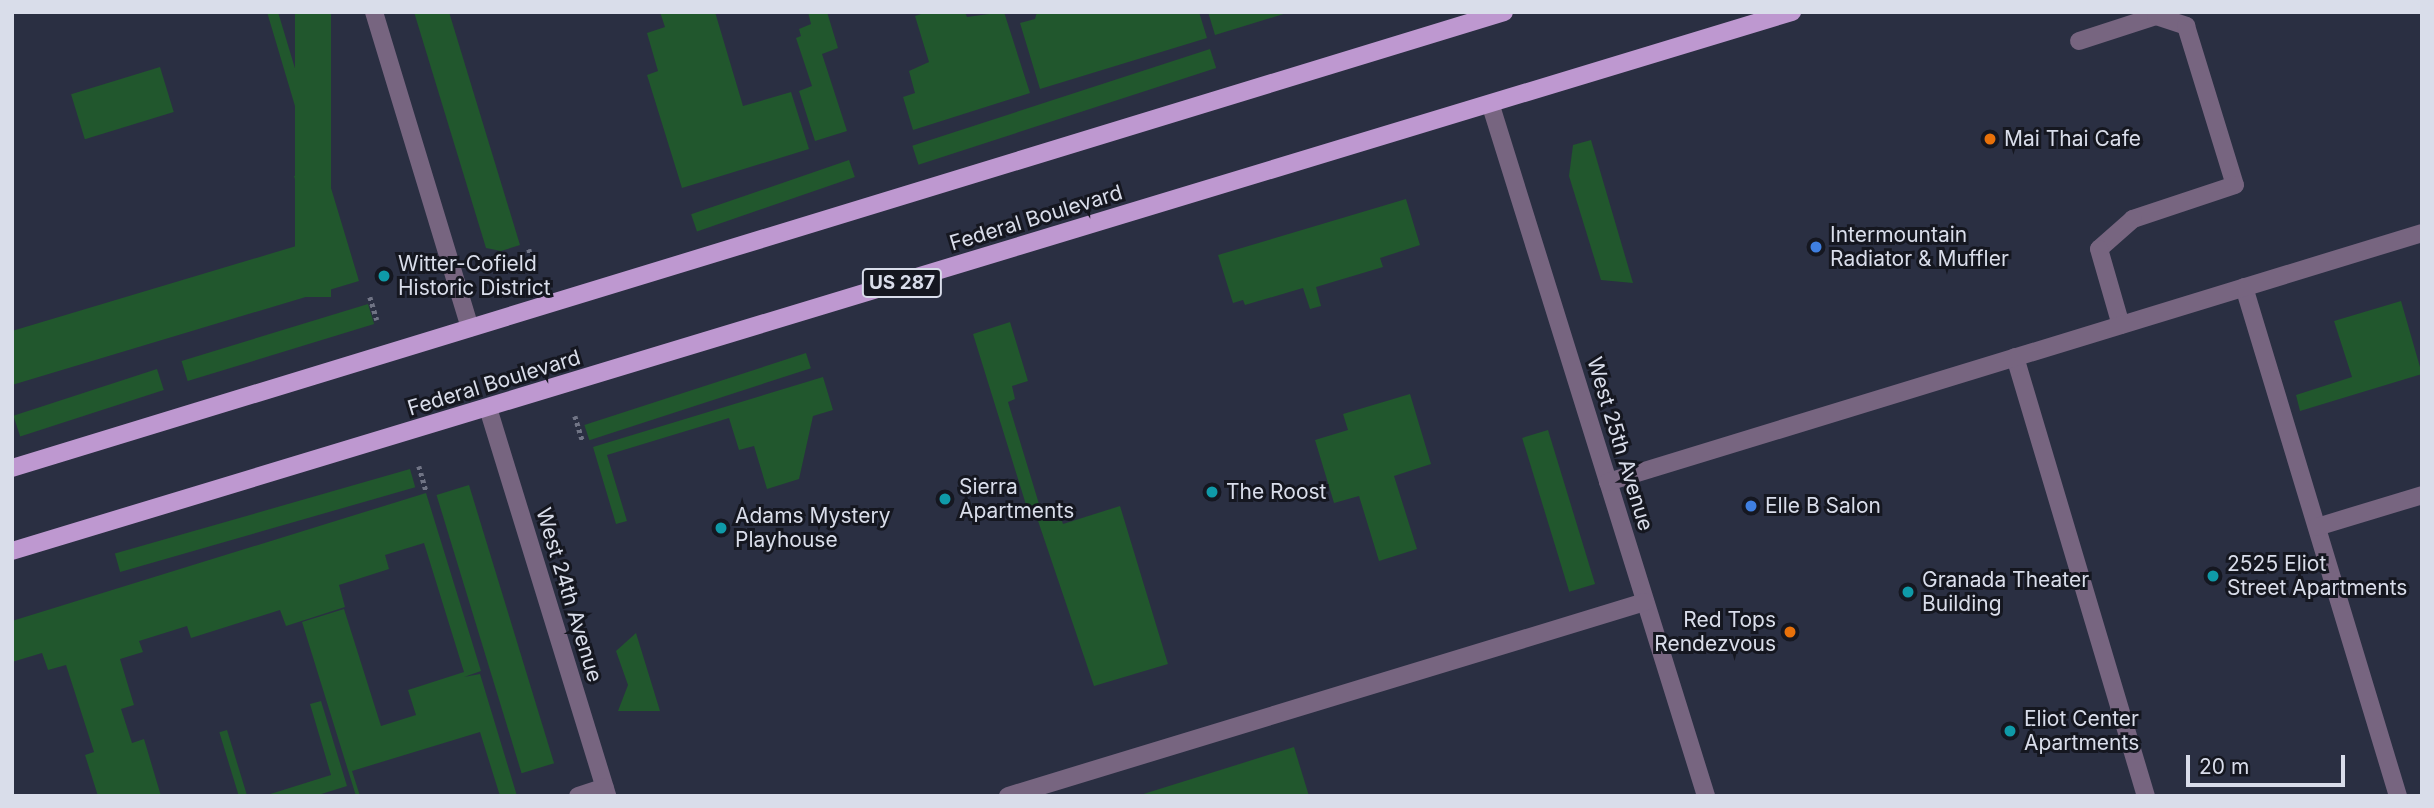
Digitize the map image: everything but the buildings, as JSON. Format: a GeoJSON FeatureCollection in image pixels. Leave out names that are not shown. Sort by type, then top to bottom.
{"type":"FeatureCollection","features":[{"type":"Feature","properties":{"kind":"main road","name":"Federal Boulevard"},"geometry":{"type":"LineString","coordinates":[[12,551],[1491,106],[1792,12]]}},
{"type":"Feature","properties":{"kind":"main road"},"geometry":{"type":"LineString","coordinates":[[12,468],[1492,14]]}},
{"type":"Feature","properties":{"kind":"street"},"geometry":{"type":"LineString","coordinates":[[374,12],[470,328]]}},
{"type":"Feature","properties":{"kind":"street"},"geometry":{"type":"LineString","coordinates":[[2079,41],[2156,16],[2186,26],[2235,185],[2133,219],[2099,249],[2121,325]]}},
{"type":"Feature","properties":{"kind":"street","name":"West 25th Avenue"},"geometry":{"type":"LineString","coordinates":[[1491,106],[1706,796]]}},
{"type":"Feature","properties":{"kind":"street"},"geometry":{"type":"LineString","coordinates":[[1608,482],[2422,233]]}},
{"type":"Feature","properties":{"kind":"street"},"geometry":{"type":"LineString","coordinates":[[2244,287],[2398,796]]}},
{"type":"Feature","properties":{"kind":"street"},"geometry":{"type":"LineString","coordinates":[[2015,357],[2146,796]]}},
{"type":"Feature","properties":{"kind":"street","name":"West 24th Avenue"},"geometry":{"type":"LineString","coordinates":[[488,408],[606,792]]}},
{"type":"Feature","properties":{"kind":"street"},"geometry":{"type":"LineString","coordinates":[[2317,527],[2422,495]]}},
{"type":"Feature","properties":{"kind":"street"},"geometry":{"type":"LineString","coordinates":[[1008,796],[1645,601]]}},
{"type":"Feature","properties":{"kind":"street"},"geometry":{"type":"LineString","coordinates":[[578,796],[606,792]]}},
{"type":"Feature","properties":{"kind":"green space"},"geometry":{"type":"Polygon","coordinates":[[[267,12],[278,12],[359,281],[12,385],[12,331],[313,241],[294,176],[314,170],[267,12]]]}},
{"type":"Feature","properties":{"kind":"green space"},"geometry":{"type":"Polygon","coordinates":[[[295,12],[331,12],[331,297],[295,297],[295,12]]]}},
{"type":"Feature","properties":{"kind":"green space"},"geometry":{"type":"Polygon","coordinates":[[[414,12],[449,12],[520,245],[501,251],[486,248],[414,12]]]}},
{"type":"Feature","properties":{"kind":"green space"},"geometry":{"type":"Polygon","coordinates":[[[660,12],[715,12],[743,106],[791,92],[809,149],[682,188],[647,75],[658,71],[647,33],[665,27],[660,12]]]}},
{"type":"Feature","properties":{"kind":"green space"},"geometry":{"type":"Polygon","coordinates":[[[808,12],[827,12],[838,48],[822,54],[847,131],[815,141],[799,91],[812,86],[796,38],[801,36],[799,29],[811,24],[808,12]]]}},
{"type":"Feature","properties":{"kind":"green space"},"geometry":{"type":"Polygon","coordinates":[[[927,12],[965,12],[967,17],[1004,12],[1030,93],[913,130],[903,97],[915,93],[909,71],[929,62],[915,16],[927,12]]]}},
{"type":"Feature","properties":{"kind":"green space"},"geometry":{"type":"Polygon","coordinates":[[[1037,12],[1199,12],[1207,38],[1040,89],[1020,23],[1035,19],[1037,12]]]}},
{"type":"Feature","properties":{"kind":"green space"},"geometry":{"type":"Polygon","coordinates":[[[1208,12],[1290,12],[1215,35],[1208,12]]]}},
{"type":"Feature","properties":{"kind":"green space"},"geometry":{"type":"Polygon","coordinates":[[[1210,49],[1216,68],[918,165],[912,146],[1210,49]]]}},
{"type":"Feature","properties":{"kind":"green space"},"geometry":{"type":"Polygon","coordinates":[[[160,67],[174,112],[85,139],[71,94],[160,67]]]}},
{"type":"Feature","properties":{"kind":"green space"},"geometry":{"type":"Polygon","coordinates":[[[1591,140],[1633,283],[1601,280],[1569,176],[1573,145],[1591,140]]]}},
{"type":"Feature","properties":{"kind":"green space"},"geometry":{"type":"Polygon","coordinates":[[[849,160],[855,177],[697,231],[691,214],[849,160]]]}},
{"type":"Feature","properties":{"kind":"green space"},"geometry":{"type":"Polygon","coordinates":[[[1406,199],[1420,245],[1380,258],[1383,267],[1316,287],[1321,306],[1310,309],[1303,288],[1245,305],[1243,300],[1233,303],[1218,255],[1406,199]]]}},
{"type":"Feature","properties":{"kind":"green space"},"geometry":{"type":"Polygon","coordinates":[[[2401,301],[2422,374],[2300,411],[2296,395],[2352,377],[2334,321],[2401,301]]]}},
{"type":"Feature","properties":{"kind":"green space"},"geometry":{"type":"Polygon","coordinates":[[[368,304],[374,324],[188,381],[182,361],[368,304]]]}},
{"type":"Feature","properties":{"kind":"green space"},"geometry":{"type":"Polygon","coordinates":[[[1010,322],[1028,381],[1012,386],[1015,399],[1008,402],[1039,504],[1027,508],[973,334],[1010,322]]]}},
{"type":"Feature","properties":{"kind":"green space"},"geometry":{"type":"Polygon","coordinates":[[[806,353],[811,368],[589,440],[584,425],[806,353]]]}},
{"type":"Feature","properties":{"kind":"green space"},"geometry":{"type":"Polygon","coordinates":[[[157,369],[164,390],[20,437],[13,416],[157,369]]]}},
{"type":"Feature","properties":{"kind":"green space"},"geometry":{"type":"Polygon","coordinates":[[[823,377],[833,410],[813,416],[799,479],[767,489],[754,446],[739,450],[729,418],[607,455],[627,521],[616,524],[593,447],[823,377]]]}},
{"type":"Feature","properties":{"kind":"green space"},"geometry":{"type":"Polygon","coordinates":[[[1410,394],[1431,464],[1394,476],[1417,549],[1379,561],[1359,496],[1334,503],[1315,440],[1348,430],[1343,414],[1410,394]]]}},
{"type":"Feature","properties":{"kind":"green space"},"geometry":{"type":"Polygon","coordinates":[[[1548,430],[1595,584],[1569,592],[1522,438],[1548,430]]]}},
{"type":"Feature","properties":{"kind":"green space"},"geometry":{"type":"Polygon","coordinates":[[[410,469],[415,487],[120,572],[115,554],[410,469]]]}},
{"type":"Feature","properties":{"kind":"green space"},"geometry":{"type":"Polygon","coordinates":[[[469,485],[554,763],[522,773],[436,495],[469,485]]]}},
{"type":"Feature","properties":{"kind":"green space"},"geometry":{"type":"Polygon","coordinates":[[[426,493],[481,671],[464,677],[480,674],[517,796],[500,796],[480,732],[352,771],[360,796],[356,796],[302,622],[344,609],[381,726],[416,715],[408,690],[464,672],[424,543],[385,555],[389,569],[339,585],[345,607],[286,626],[280,610],[191,638],[187,626],[139,641],[143,652],[120,659],[134,705],[121,709],[132,743],[144,739],[161,796],[98,796],[85,755],[94,752],[66,665],[48,670],[42,653],[12,662],[12,621],[426,493]]]}},
{"type":"Feature","properties":{"kind":"green space"},"geometry":{"type":"Polygon","coordinates":[[[1057,506],[1063,524],[1120,506],[1168,664],[1094,686],[1035,512],[1057,506]]]}},
{"type":"Feature","properties":{"kind":"green space"},"geometry":{"type":"Polygon","coordinates":[[[636,633],[660,711],[618,711],[628,685],[616,651],[636,633]]]}},
{"type":"Feature","properties":{"kind":"green space"},"geometry":{"type":"Polygon","coordinates":[[[321,701],[347,786],[315,796],[264,796],[331,775],[310,704],[321,701]]]}},
{"type":"Feature","properties":{"kind":"green space"},"geometry":{"type":"Polygon","coordinates":[[[227,730],[247,796],[239,796],[219,732],[227,730]]]}},
{"type":"Feature","properties":{"kind":"green space"},"geometry":{"type":"Polygon","coordinates":[[[1294,747],[1309,796],[1137,796],[1294,747]]]}},
{"type":"Feature","properties":{"kind":"place","name":"Mai Thai Cafe"},"geometry":{"type":"Point","coordinates":[1990,139]}},
{"type":"Feature","properties":{"kind":"place","name":"Intermountain Radiator & Muffler"},"geometry":{"type":"Point","coordinates":[1816,247]}},
{"type":"Feature","properties":{"kind":"place","name":"Witter-Cofield Historic District"},"geometry":{"type":"Point","coordinates":[384,276]}},
{"type":"Feature","properties":{"kind":"place","name":"The Roost"},"geometry":{"type":"Point","coordinates":[1212,492]}},
{"type":"Feature","properties":{"kind":"place","name":"Sierra Apartments"},"geometry":{"type":"Point","coordinates":[945,499]}},
{"type":"Feature","properties":{"kind":"place","name":"Elle B Salon"},"geometry":{"type":"Point","coordinates":[1751,506]}},
{"type":"Feature","properties":{"kind":"place","name":"Adams Mystery Playhouse"},"geometry":{"type":"Point","coordinates":[721,528]}},
{"type":"Feature","properties":{"kind":"place","name":"2525 Eliot Street Apartments"},"geometry":{"type":"Point","coordinates":[2213,576]}},
{"type":"Feature","properties":{"kind":"place","name":"Granada Theater Building"},"geometry":{"type":"Point","coordinates":[1908,592]}},
{"type":"Feature","properties":{"kind":"place","name":"Red Tops Rendezvous"},"geometry":{"type":"Point","coordinates":[1790,632]}},
{"type":"Feature","properties":{"kind":"place","name":"Eliot Center Apartments"},"geometry":{"type":"Point","coordinates":[2010,731]}}]}
